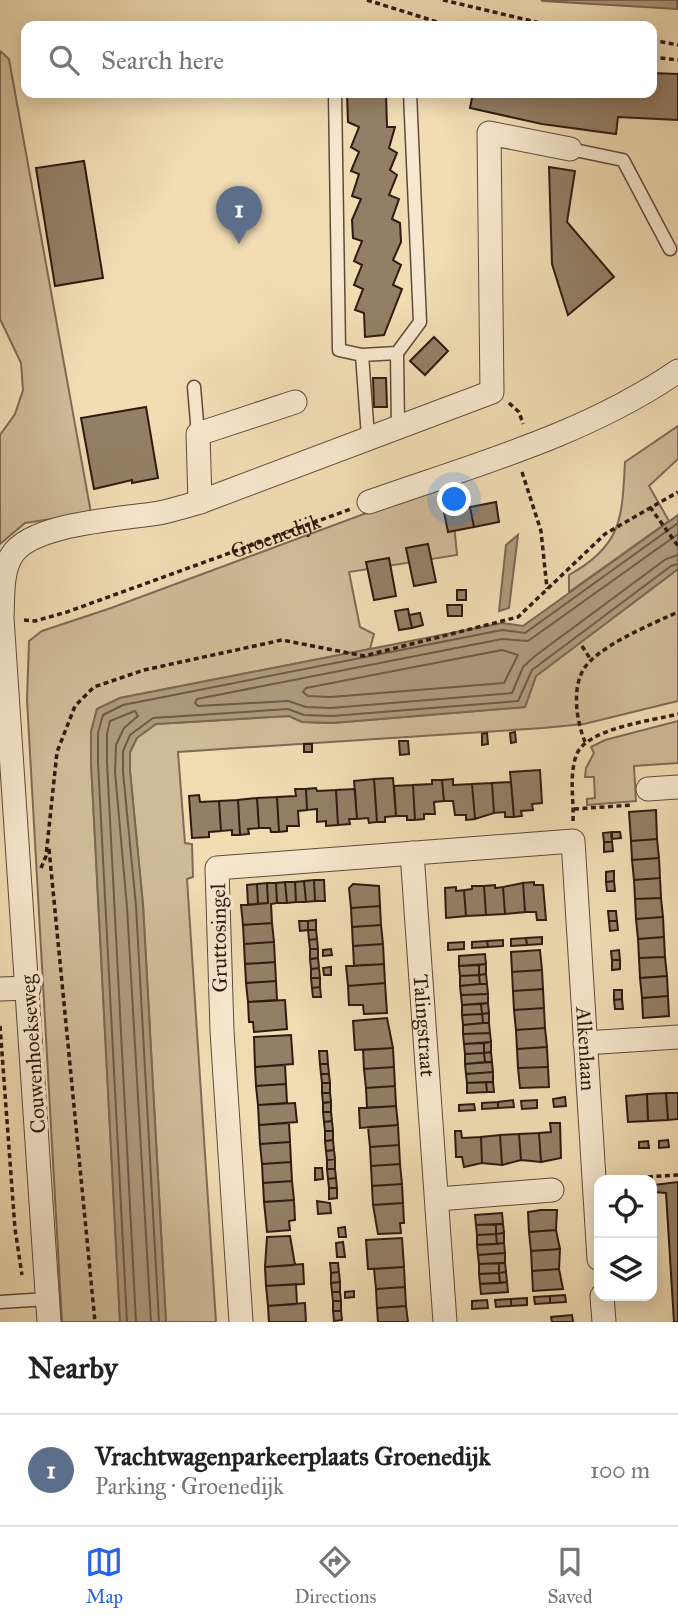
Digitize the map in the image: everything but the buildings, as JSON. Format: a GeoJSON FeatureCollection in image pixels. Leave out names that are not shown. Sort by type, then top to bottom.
{"type":"FeatureCollection","features":[{"type":"Feature","properties":{"kind":"street"},"geometry":{"type":"LineString","coordinates":[[1,618],[5,575],[12,555],[26,541],[59,529],[163,512],[200,502],[492,392],[489,133],[570,149]]}},
{"type":"Feature","properties":{"kind":"street"},"geometry":{"type":"LineString","coordinates":[[369,502],[514,450],[547,441],[625,402],[678,371]]}},
{"type":"Feature","properties":{"kind":"street"},"geometry":{"type":"LineString","coordinates":[[200,502],[198,433],[295,402]]}},
{"type":"Feature","properties":{"kind":"street","name":"Couwenhoekseweg"},"geometry":{"type":"LineString","coordinates":[[1,618],[29,988],[41,1308]]}},
{"type":"Feature","properties":{"kind":"street"},"geometry":{"type":"LineString","coordinates":[[648,789],[678,788]]}},
{"type":"Feature","properties":{"kind":"street","name":"Gruttosingel"},"geometry":{"type":"LineString","coordinates":[[241,1322],[222,1031],[218,867],[573,841]]}},
{"type":"Feature","properties":{"kind":"street","name":"Alkenlaan"},"geometry":{"type":"LineString","coordinates":[[573,841],[598,1238]]}},
{"type":"Feature","properties":{"kind":"street","name":"Talingstraat"},"geometry":{"type":"LineString","coordinates":[[412,853],[445,1322]]}},
{"type":"Feature","properties":{"kind":"street"},"geometry":{"type":"LineString","coordinates":[[0,989],[29,988]]}},
{"type":"Feature","properties":{"kind":"street"},"geometry":{"type":"LineString","coordinates":[[585,1043],[678,1037]]}},
{"type":"Feature","properties":{"kind":"street"},"geometry":{"type":"LineString","coordinates":[[438,1199],[552,1190]]}},
{"type":"Feature","properties":{"kind":"street"},"geometry":{"type":"LineString","coordinates":[[602,1301],[604,1322]]}},
{"type":"Feature","properties":{"kind":"lane"},"geometry":{"type":"LineString","coordinates":[[335,98],[339,350],[362,355],[397,354]]}},
{"type":"Feature","properties":{"kind":"lane"},"geometry":{"type":"LineString","coordinates":[[398,428],[397,354],[420,322],[410,98]]}},
{"type":"Feature","properties":{"kind":"lane"},"geometry":{"type":"LineString","coordinates":[[570,149],[623,160],[670,249]]}},
{"type":"Feature","properties":{"kind":"lane"},"geometry":{"type":"LineString","coordinates":[[362,355],[369,437]]}},
{"type":"Feature","properties":{"kind":"lane"},"geometry":{"type":"LineString","coordinates":[[194,387],[198,433]]}},
{"type":"Feature","properties":{"kind":"lane"},"geometry":{"type":"LineString","coordinates":[[0,1302],[41,1308]]}},
{"type":"Feature","properties":{"kind":"path"},"geometry":{"type":"LineString","coordinates":[[366,0],[434,21]]}},
{"type":"Feature","properties":{"kind":"path"},"geometry":{"type":"LineString","coordinates":[[443,0],[532,21]]}},
{"type":"Feature","properties":{"kind":"path"},"geometry":{"type":"LineString","coordinates":[[657,41],[678,45]]}},
{"type":"Feature","properties":{"kind":"path"},"geometry":{"type":"LineString","coordinates":[[657,58],[678,60]]}},
{"type":"Feature","properties":{"kind":"path"},"geometry":{"type":"LineString","coordinates":[[492,392],[519,412],[524,428],[547,441]]}},
{"type":"Feature","properties":{"kind":"path"},"geometry":{"type":"LineString","coordinates":[[514,450],[541,531],[547,589]]}},
{"type":"Feature","properties":{"kind":"path"},"geometry":{"type":"LineString","coordinates":[[21,881],[33,879],[40,872],[48,839],[57,752],[75,706],[94,688],[144,670],[282,640],[364,656],[518,617],[605,534],[678,492]]}},
{"type":"Feature","properties":{"kind":"path","name":"Groenedijk"},"geometry":{"type":"LineString","coordinates":[[1,618],[35,621],[67,612],[369,502]]}},
{"type":"Feature","properties":{"kind":"path"},"geometry":{"type":"LineString","coordinates":[[650,507],[678,545]]}},
{"type":"Feature","properties":{"kind":"path"},"geometry":{"type":"LineString","coordinates":[[585,742],[580,728],[576,695],[582,672],[591,660],[646,626],[678,612]]}},
{"type":"Feature","properties":{"kind":"path"},"geometry":{"type":"LineString","coordinates":[[582,646],[591,660]]}},
{"type":"Feature","properties":{"kind":"path"},"geometry":{"type":"LineString","coordinates":[[573,841],[572,775],[576,754],[585,742],[606,732],[678,715]]}},
{"type":"Feature","properties":{"kind":"path"},"geometry":{"type":"LineString","coordinates":[[573,809],[636,805],[648,789]]}},
{"type":"Feature","properties":{"kind":"path"},"geometry":{"type":"LineString","coordinates":[[48,839],[95,1322]]}},
{"type":"Feature","properties":{"kind":"path","name":"Couwenhoekseweg"},"geometry":{"type":"LineString","coordinates":[[0,1026],[15,1229],[41,1308]]}},
{"type":"Feature","properties":{"kind":"shaded area"},"geometry":{"type":"Polygon","coordinates":[[[0,51],[9,59],[91,513],[25,523],[0,544],[0,435],[15,414],[23,390],[21,363],[0,319],[0,51]]]}},
{"type":"Feature","properties":{"kind":"shaded area"},"geometry":{"type":"Polygon","coordinates":[[[678,426],[678,459],[649,486],[669,521],[569,592],[569,575],[600,552],[610,541],[616,528],[623,499],[625,462],[678,426]]]}},
{"type":"Feature","properties":{"kind":"shaded area"},"geometry":{"type":"Polygon","coordinates":[[[450,482],[457,555],[349,572],[360,627],[374,634],[370,649],[120,698],[97,709],[91,732],[91,762],[120,1322],[62,1322],[27,700],[29,641],[42,631],[450,482]]]}},
{"type":"Feature","properties":{"kind":"shaded area"},"geometry":{"type":"Polygon","coordinates":[[[678,569],[678,701],[584,724],[178,752],[185,843],[192,844],[193,877],[187,879],[216,1322],[166,1322],[143,905],[130,771],[130,752],[137,737],[156,724],[289,716],[302,722],[332,723],[525,707],[536,676],[678,569]]]}},
{"type":"Feature","properties":{"kind":"shaded area"},"geometry":{"type":"Polygon","coordinates":[[[678,721],[678,763],[634,766],[636,801],[587,805],[587,799],[595,798],[594,777],[585,777],[586,768],[594,753],[591,747],[605,740],[678,721]]]}},
{"type":"Feature","properties":{"kind":"water"},"geometry":{"type":"Polygon","coordinates":[[[541,0],[677,0],[677,9],[543,1],[541,0]]]}},
{"type":"Feature","properties":{"kind":"water"},"geometry":{"type":"Polygon","coordinates":[[[678,515],[678,569],[536,676],[525,707],[332,723],[302,722],[289,716],[156,724],[137,738],[130,752],[130,771],[143,905],[166,1322],[120,1322],[91,762],[91,732],[97,709],[120,698],[502,623],[523,626],[678,515]]]}},
{"type":"Feature","properties":{"kind":"water"},"geometry":{"type":"Polygon","coordinates":[[[518,535],[509,608],[499,611],[506,545],[518,535]]]}},
{"type":"Feature","properties":{"kind":"place","name":"Vrachtwagenparkeerplaats Groenedijk"},"geometry":{"type":"Point","coordinates":[239,244]}}]}
